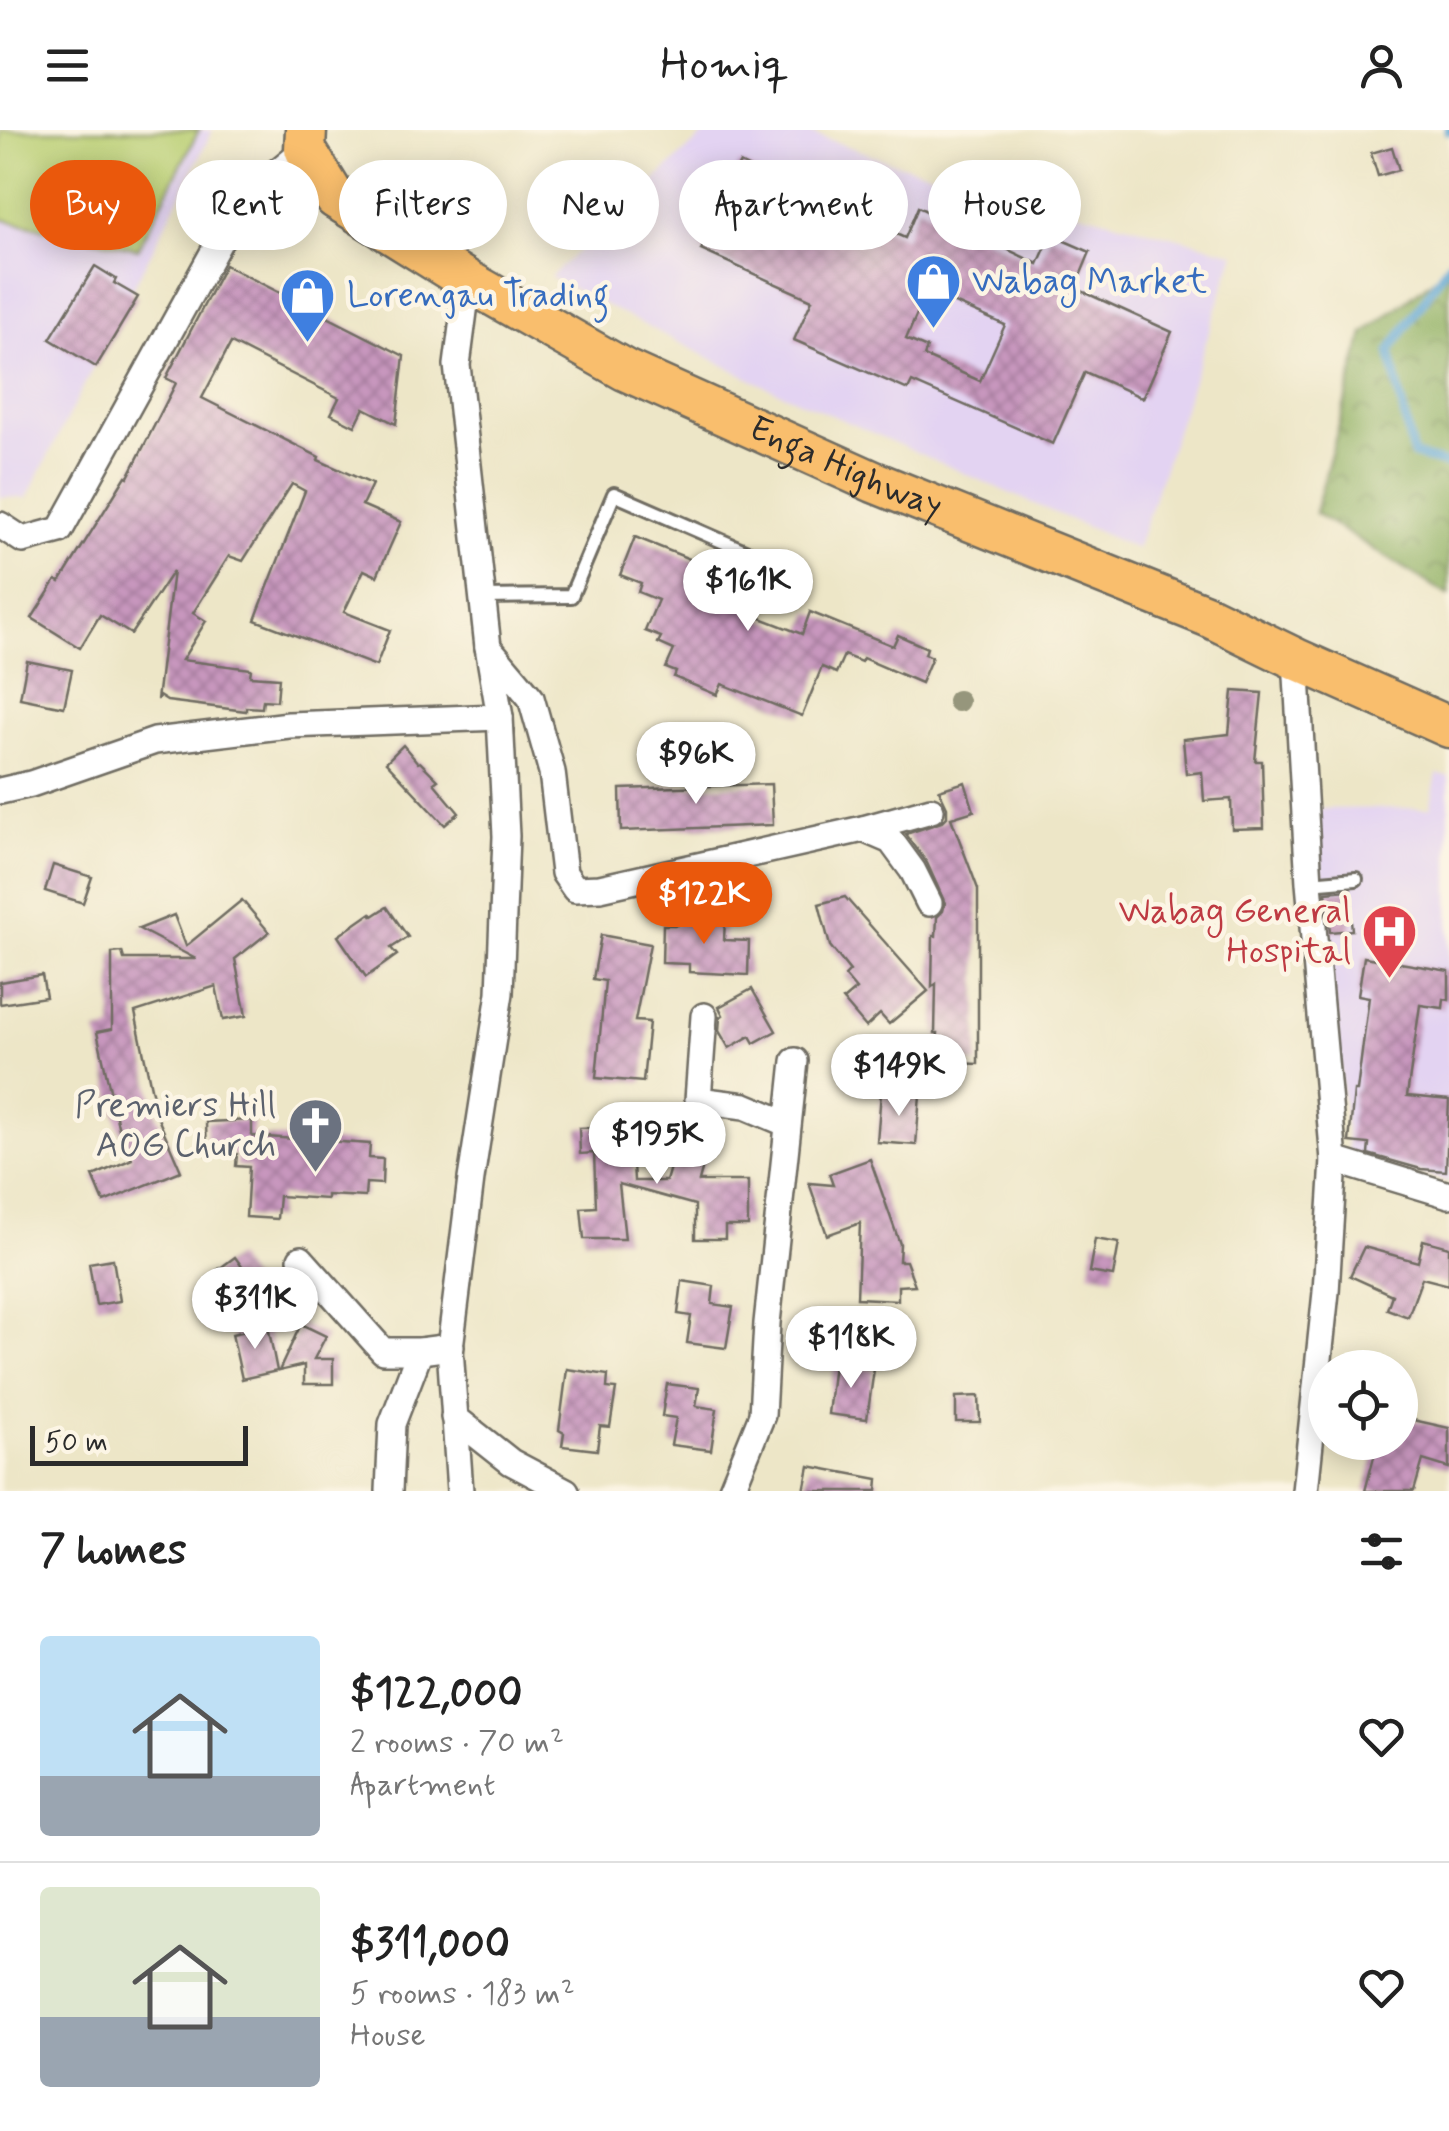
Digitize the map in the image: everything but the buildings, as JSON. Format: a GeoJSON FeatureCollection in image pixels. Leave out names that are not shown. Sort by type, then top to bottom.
{"type":"FeatureCollection","features":[{"type":"Feature","properties":{"kind":"main road","name":"Enga Highway"},"geometry":{"type":"LineString","coordinates":[[306,140],[335,198],[468,281],[625,370],[874,482],[1208,616],[1449,727]]}},
{"type":"Feature","properties":{"kind":"street"},"geometry":{"type":"LineString","coordinates":[[0,525],[23,540],[60,530],[234,215],[306,140]]}},
{"type":"Feature","properties":{"kind":"street"},"geometry":{"type":"LineString","coordinates":[[460,1491],[451,1347],[471,1179],[500,993],[506,836],[500,717],[482,598],[457,365],[468,281]]}},
{"type":"Feature","properties":{"kind":"street"},"geometry":{"type":"LineString","coordinates":[[488,647],[531,698],[552,772],[564,873],[575,889],[600,888],[864,829],[931,810]]}},
{"type":"Feature","properties":{"kind":"street"},"geometry":{"type":"LineString","coordinates":[[1296,659],[1309,882],[1334,1160],[1326,1292],[1305,1491]]}},
{"type":"Feature","properties":{"kind":"street"},"geometry":{"type":"LineString","coordinates":[[0,792],[155,741],[289,724],[500,717]]}},
{"type":"Feature","properties":{"kind":"street"},"geometry":{"type":"LineString","coordinates":[[864,829],[891,841],[913,870],[928,903]]}},
{"type":"Feature","properties":{"kind":"street"},"geometry":{"type":"LineString","coordinates":[[704,1016],[698,1100],[745,1106],[788,1124]]}},
{"type":"Feature","properties":{"kind":"street"},"geometry":{"type":"LineString","coordinates":[[731,1491],[762,1415],[767,1323],[795,1061]]}},
{"type":"Feature","properties":{"kind":"street"},"geometry":{"type":"LineString","coordinates":[[1334,1160],[1449,1195]]}},
{"type":"Feature","properties":{"kind":"street"},"geometry":{"type":"LineString","coordinates":[[300,1259],[383,1351],[451,1347]]}},
{"type":"Feature","properties":{"kind":"street"},"geometry":{"type":"LineString","coordinates":[[389,1491],[392,1424],[420,1351]]}},
{"type":"Feature","properties":{"kind":"street"},"geometry":{"type":"LineString","coordinates":[[454,1417],[511,1462],[566,1491]]}},
{"type":"Feature","properties":{"kind":"lane"},"geometry":{"type":"LineString","coordinates":[[482,598],[571,596],[614,494],[770,562]]}},
{"type":"Feature","properties":{"kind":"lane"},"geometry":{"type":"LineString","coordinates":[[1309,882],[1356,879]]}},
{"type":"Feature","properties":{"kind":"shaded area"},"geometry":{"type":"Polygon","coordinates":[[[0,130],[213,130],[198,160],[176,160],[176,203],[156,243],[156,160],[30,160],[30,250],[152,250],[27,498],[0,497],[0,130]]]}},
{"type":"Feature","properties":{"kind":"shaded area","name":"Wabag Market"},"geometry":{"type":"Polygon","coordinates":[[[709,130],[802,130],[886,160],[679,160],[679,250],[908,250],[908,167],[928,172],[928,250],[1081,250],[1081,212],[1235,253],[1137,549],[763,385],[550,277],[579,250],[659,250],[659,176],[709,130]]]}},
{"type":"Feature","properties":{"kind":"shaded area","name":"Wabag General Hospital"},"geometry":{"type":"Polygon","coordinates":[[[1437,774],[1449,776],[1449,1182],[1348,1152],[1316,809],[1430,808],[1437,774]]]}},
{"type":"Feature","properties":{"kind":"green space"},"geometry":{"type":"Polygon","coordinates":[[[0,130],[199,130],[184,160],[176,160],[176,175],[156,214],[156,160],[30,160],[30,226],[0,219],[0,130]]]}},
{"type":"Feature","properties":{"kind":"green space"},"geometry":{"type":"Polygon","coordinates":[[[1449,267],[1449,596],[1315,513],[1364,334],[1449,267]]]}},
{"type":"Feature","properties":{"kind":"waterway"},"geometry":{"type":"LineString","coordinates":[[1449,263],[1390,351],[1413,455],[1449,465]]}},
{"type":"Feature","properties":{"kind":"place","name":"Wabag Market"},"geometry":{"type":"Point","coordinates":[933,331]}},
{"type":"Feature","properties":{"kind":"place","name":"Lorengau Trading"},"geometry":{"type":"Point","coordinates":[308,345]}},
{"type":"Feature","properties":{"kind":"place","name":"Wabag General Hospital"},"geometry":{"type":"Point","coordinates":[1390,981]}},
{"type":"Feature","properties":{"kind":"place","name":"Premiers Hill AOG Church"},"geometry":{"type":"Point","coordinates":[315,1175]}}]}
